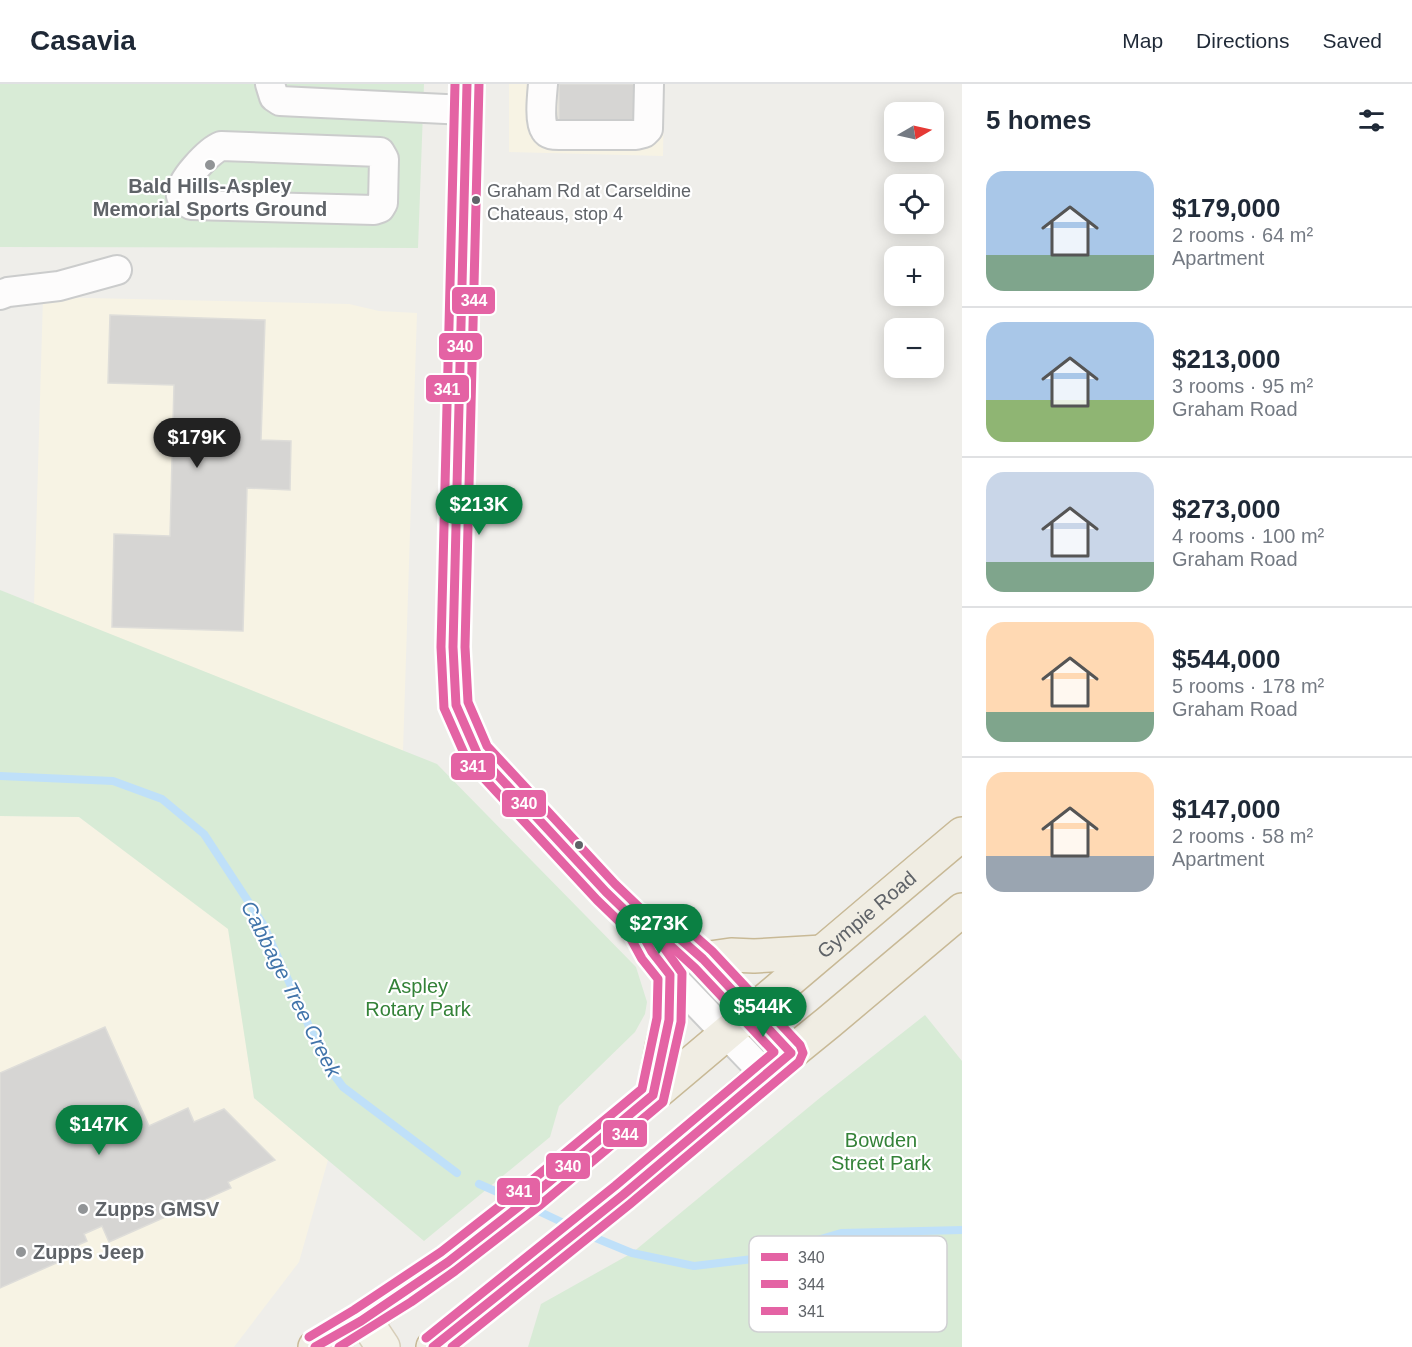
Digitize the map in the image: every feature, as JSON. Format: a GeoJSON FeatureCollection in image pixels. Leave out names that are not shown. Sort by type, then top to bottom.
{"type":"FeatureCollection","features":[{"type":"Feature","properties":{"kind":"highway","name":"Gympie Road"},"geometry":{"type":"LineString","coordinates":[[341,1337],[419,1285],[576,1159],[962,834]]}},
{"type":"Feature","properties":{"kind":"highway"},"geometry":{"type":"LineString","coordinates":[[433,1347],[471,1332],[509,1286],[623,1195],[962,910]]}},
{"type":"Feature","properties":{"kind":"highway"},"geometry":{"type":"LineString","coordinates":[[703,959],[731,955],[822,952]]}},
{"type":"Feature","properties":{"kind":"highway"},"geometry":{"type":"LineString","coordinates":[[653,1095],[669,1020],[670,975]]}},
{"type":"Feature","properties":{"kind":"main road"},"geometry":{"type":"LineString","coordinates":[[341,1337],[383,1347]]}},
{"type":"Feature","properties":{"kind":"street"},"geometry":{"type":"LineString","coordinates":[[270,84],[274,98],[280,101],[466,97],[453,647],[456,705],[477,753],[634,919],[652,952],[670,975],[739,1022],[790,1053]]}},
{"type":"Feature","properties":{"kind":"street"},"geometry":{"type":"LineString","coordinates":[[543,84],[542,121],[545,130],[551,135],[636,135],[648,129],[649,84]]}},
{"type":"Feature","properties":{"kind":"street"},"geometry":{"type":"LineString","coordinates":[[303,148],[304,102]]}},
{"type":"Feature","properties":{"kind":"street"},"geometry":{"type":"LineString","coordinates":[[225,146],[303,148],[380,152],[384,159],[383,202],[380,207],[374,210],[191,205],[181,199],[184,182],[216,148],[225,146]]}},
{"type":"Feature","properties":{"kind":"street"},"geometry":{"type":"LineString","coordinates":[[0,295],[59,286],[117,270]]}},
{"type":"Feature","properties":{"kind":"street"},"geometry":{"type":"LineString","coordinates":[[634,919],[678,937],[703,959],[765,1074]]}},
{"type":"Feature","properties":{"kind":"shaded area"},"geometry":{"type":"Polygon","coordinates":[[[509,84],[664,84],[663,156],[509,152],[509,84]]]}},
{"type":"Feature","properties":{"kind":"shaded area"},"geometry":{"type":"Polygon","coordinates":[[[43,297],[349,304],[379,311],[417,313],[403,751],[34,604],[43,297]]]}},
{"type":"Feature","properties":{"kind":"shaded area"},"geometry":{"type":"Polygon","coordinates":[[[0,816],[79,817],[229,929],[254,1098],[328,1160],[299,1262],[234,1347],[0,1347],[0,816]]]}},
{"type":"Feature","properties":{"kind":"green space","name":"Bald Hills-Aspley Memorial Sports Ground"},"geometry":{"type":"Polygon","coordinates":[[[0,84],[424,84],[418,248],[0,247],[0,84]]]}},
{"type":"Feature","properties":{"kind":"green space","name":"Aspley Rotary Park"},"geometry":{"type":"Polygon","coordinates":[[[0,590],[437,764],[636,967],[647,1002],[645,1014],[635,1032],[559,1106],[550,1137],[424,1241],[254,1098],[228,929],[79,817],[0,816],[0,590]]]}},
{"type":"Feature","properties":{"kind":"green space","name":"Bowden Street Park"},"geometry":{"type":"Polygon","coordinates":[[[925,1015],[962,1061],[962,1347],[528,1347],[541,1304],[632,1253],[821,1097],[925,1015]]]}},
{"type":"Feature","properties":{"kind":"building"},"geometry":{"type":"Polygon","coordinates":[[[559,84],[640,84],[636,129],[559,127],[559,84]]]}},
{"type":"Feature","properties":{"kind":"building"},"geometry":{"type":"Polygon","coordinates":[[[110,315],[265,320],[261,440],[291,441],[290,490],[247,488],[243,631],[112,627],[114,534],[170,536],[174,385],[108,383],[110,315]]]}},
{"type":"Feature","properties":{"kind":"building"},"geometry":{"type":"Polygon","coordinates":[[[105,1027],[149,1126],[188,1108],[194,1122],[224,1109],[275,1160],[228,1182],[231,1188],[109,1242],[102,1226],[84,1234],[87,1241],[78,1245],[81,1252],[0,1288],[0,1073],[105,1027]]]}},
{"type":"Feature","properties":{"kind":"waterway","name":"Cabbage Tree Creek"},"geometry":{"type":"LineString","coordinates":[[0,776],[113,781],[162,799],[204,834],[263,924],[326,1064],[343,1087],[457,1173]]}},
{"type":"Feature","properties":{"kind":"waterway","name":"Cabbage Tree Creek"},"geometry":{"type":"LineString","coordinates":[[479,1184],[513,1199]]}},
{"type":"Feature","properties":{"kind":"waterway","name":"Cabbage Tree Creek"},"geometry":{"type":"LineString","coordinates":[[532,1208],[570,1226]]}},
{"type":"Feature","properties":{"kind":"waterway","name":"Cabbage Tree Creek"},"geometry":{"type":"LineString","coordinates":[[831,1236],[841,1233],[962,1230]]}},
{"type":"Feature","properties":{"kind":"waterway","name":"Cabbage Tree Creek"},"geometry":{"type":"LineString","coordinates":[[586,1234],[632,1253],[694,1266],[749,1259]]}},
{"type":"Feature","properties":{"kind":"transit line","name":"341"},"geometry":{"type":"LineString","coordinates":[[426,1338],[615,1186],[774,1052],[695,968],[672,947],[626,928],[597,900],[467,760],[444,708],[441,647],[455,84]]}},
{"type":"Feature","properties":{"kind":"transit line","name":"340"},"geometry":{"type":"LineString","coordinates":[[433,1347],[623,1195],[791,1053],[703,959],[678,937],[634,919],[606,892],[477,753],[456,705],[453,647],[467,84]]}},
{"type":"Feature","properties":{"kind":"transit line","name":"344"},"geometry":{"type":"LineString","coordinates":[[452,1347],[630,1204],[799,1062],[803,1053],[800,1045],[712,951],[686,928],[641,909],[615,884],[487,746],[468,702],[465,647],[479,84]]}},
{"type":"Feature","properties":{"kind":"transit line","name":"344"},"geometry":{"type":"LineString","coordinates":[[339,1347],[411,1302],[455,1271],[539,1206],[663,1102],[681,1022],[682,973],[662,945],[644,912],[633,902]]}},
{"type":"Feature","properties":{"kind":"transit line","name":"340"},"geometry":{"type":"LineString","coordinates":[[315,1347],[361,1321],[448,1262],[531,1197],[653,1095],[669,1020],[670,975],[652,952],[634,919],[625,910]]}},
{"type":"Feature","properties":{"kind":"transit line","name":"341"},"geometry":{"type":"LineString","coordinates":[[309,1337],[441,1252],[642,1089],[657,1018],[658,979],[642,959],[624,926],[617,918]]}},
{"type":"Feature","properties":{"kind":"place","name":"Bald Hills-Aspley Memorial Sports Ground"},"geometry":{"type":"Point","coordinates":[210,165]}},
{"type":"Feature","properties":{"kind":"place","name":"Graham Rd at Carseldine Chateaus, stop 4"},"geometry":{"type":"Point","coordinates":[476,200]}},
{"type":"Feature","properties":{"kind":"place","name":"Zupps GMSV"},"geometry":{"type":"Point","coordinates":[83,1209]}},
{"type":"Feature","properties":{"kind":"place","name":"Zupps Jeep"},"geometry":{"type":"Point","coordinates":[21,1252]}}]}
